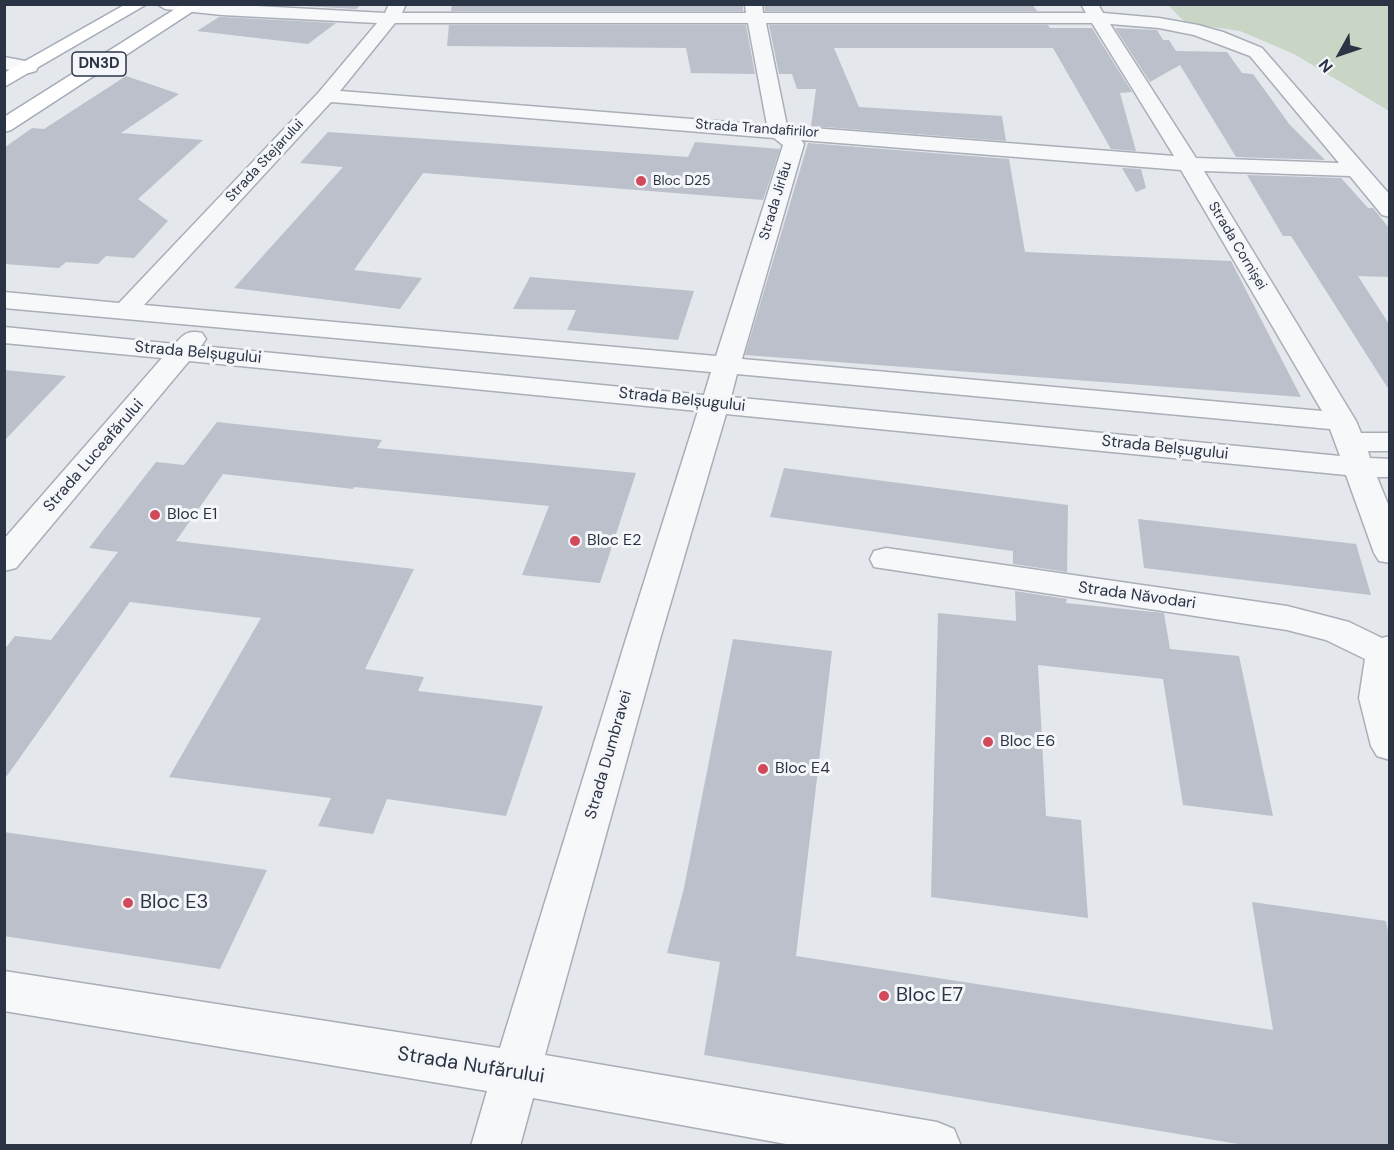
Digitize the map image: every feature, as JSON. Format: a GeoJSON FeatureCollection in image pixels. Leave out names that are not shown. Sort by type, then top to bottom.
{"type":"FeatureCollection","features":[{"type":"Feature","properties":{"kind":"main road","name":"DN3D"},"geometry":{"type":"LineString","coordinates":[[4,81],[139,4]]}},
{"type":"Feature","properties":{"kind":"main road","name":"DN3D"},"geometry":{"type":"LineString","coordinates":[[4,126],[193,6]]}},
{"type":"Feature","properties":{"kind":"street"},"geometry":{"type":"LineString","coordinates":[[165,4],[394,11],[1093,11],[1158,21],[1192,27],[1228,38],[1256,52],[1389,210]]}},
{"type":"Feature","properties":{"kind":"street","name":"Strada Stejarului"},"geometry":{"type":"LineString","coordinates":[[124,312],[326,96],[394,11]]}},
{"type":"Feature","properties":{"kind":"street","name":"Strada Jirlău"},"geometry":{"type":"LineString","coordinates":[[728,367],[794,144],[778,130],[754,11]]}},
{"type":"Feature","properties":{"kind":"street","name":"Strada Cornișei"},"geometry":{"type":"LineString","coordinates":[[1093,11],[1188,164],[1350,443],[1389,553]]}},
{"type":"Feature","properties":{"kind":"street"},"geometry":{"type":"LineString","coordinates":[[4,63],[29,67]]}},
{"type":"Feature","properties":{"kind":"street","name":"Strada Trandafirilor"},"geometry":{"type":"LineString","coordinates":[[326,96],[1188,164],[1357,170]]}},
{"type":"Feature","properties":{"kind":"street","name":"Strada Belșugului"},"geometry":{"type":"LineString","coordinates":[[4,300],[728,367],[1350,443]]}},
{"type":"Feature","properties":{"kind":"street","name":"Strada Luceafărului"},"geometry":{"type":"LineString","coordinates":[[4,560],[210,320]]}},
{"type":"Feature","properties":{"kind":"street","name":"Strada Belșugului"},"geometry":{"type":"LineString","coordinates":[[4,335],[716,404],[1350,443]]}},
{"type":"Feature","properties":{"kind":"street","name":"Strada Dumbravei"},"geometry":{"type":"LineString","coordinates":[[495,1146],[643,639],[728,367]]}},
{"type":"Feature","properties":{"kind":"street"},"geometry":{"type":"LineString","coordinates":[[1350,443],[1389,442]]}},
{"type":"Feature","properties":{"kind":"street"},"geometry":{"type":"LineString","coordinates":[[1350,443],[1389,468]]}},
{"type":"Feature","properties":{"kind":"street","name":"Strada Năvodari"},"geometry":{"type":"LineString","coordinates":[[885,560],[1287,618],[1337,631],[1386,651],[1377,698],[1389,746]]}},
{"type":"Feature","properties":{"kind":"street","name":"Strada Nufărului"},"geometry":{"type":"LineString","coordinates":[[4,991],[516,1073],[938,1146]]}},
{"type":"Feature","properties":{"kind":"green space"},"geometry":{"type":"Polygon","coordinates":[[[1168,5],[1389,5],[1389,111],[1294,54],[1240,31],[1186,23],[1168,5]]]}},
{"type":"Feature","properties":{"kind":"building"},"geometry":{"type":"Polygon","coordinates":[[[270,4],[362,4],[356,9],[270,4]]]}},
{"type":"Feature","properties":{"kind":"building"},"geometry":{"type":"Polygon","coordinates":[[[452,4],[743,4],[743,11],[451,11],[452,4]]]}},
{"type":"Feature","properties":{"kind":"building"},"geometry":{"type":"Polygon","coordinates":[[[764,4],[1032,4],[1037,11],[765,11],[764,4]]]}},
{"type":"Feature","properties":{"kind":"building"},"geometry":{"type":"Polygon","coordinates":[[[219,17],[336,23],[308,44],[197,31],[219,17]]]}},
{"type":"Feature","properties":{"kind":"building"},"geometry":{"type":"Polygon","coordinates":[[[449,25],[746,25],[755,74],[691,73],[686,48],[447,46],[449,25]]]}},
{"type":"Feature","properties":{"kind":"building"},"geometry":{"type":"Polygon","coordinates":[[[769,25],[1048,25],[1050,28],[1092,28],[1132,92],[1120,93],[1136,151],[1111,149],[1053,48],[834,48],[859,107],[1002,116],[1006,141],[811,126],[816,89],[797,89],[792,74],[779,74],[769,25]]]}},
{"type":"Feature","properties":{"kind":"building"},"geometry":{"type":"Polygon","coordinates":[[[1115,28],[1157,30],[1163,40],[1169,40],[1176,51],[1227,52],[1242,73],[1253,74],[1290,125],[1325,160],[1236,157],[1180,65],[1150,82],[1115,28]]]}},
{"type":"Feature","properties":{"kind":"building"},"geometry":{"type":"Polygon","coordinates":[[[126,76],[179,94],[121,133],[203,140],[138,199],[168,221],[134,258],[106,256],[98,264],[66,262],[59,268],[4,264],[4,148],[32,128],[44,129],[126,76]]]}},
{"type":"Feature","properties":{"kind":"building"},"geometry":{"type":"Polygon","coordinates":[[[328,132],[688,157],[695,142],[780,149],[763,200],[423,173],[354,270],[422,278],[400,309],[234,288],[343,167],[300,163],[328,132]]]}},
{"type":"Feature","properties":{"kind":"building"},"geometry":{"type":"Polygon","coordinates":[[[808,143],[1009,159],[1025,252],[1231,261],[1301,397],[745,355],[808,143]]]}},
{"type":"Feature","properties":{"kind":"building"},"geometry":{"type":"Polygon","coordinates":[[[1122,168],[1141,169],[1146,188],[1136,192],[1122,168]]]}},
{"type":"Feature","properties":{"kind":"building"},"geometry":{"type":"Polygon","coordinates":[[[1247,175],[1341,178],[1368,208],[1373,208],[1389,228],[1389,277],[1358,276],[1389,324],[1389,390],[1291,236],[1283,236],[1247,175]]]}},
{"type":"Feature","properties":{"kind":"building"},"geometry":{"type":"Polygon","coordinates":[[[530,277],[694,291],[678,340],[567,330],[576,310],[513,309],[530,277]]]}},
{"type":"Feature","properties":{"kind":"building"},"geometry":{"type":"Polygon","coordinates":[[[4,370],[66,376],[4,441],[4,370]]]}},
{"type":"Feature","properties":{"kind":"building"},"geometry":{"type":"Polygon","coordinates":[[[217,422],[382,440],[377,448],[636,473],[600,583],[522,575],[549,506],[354,487],[353,489],[223,474],[176,541],[414,569],[365,669],[424,677],[418,691],[543,706],[506,816],[387,799],[373,834],[318,826],[331,798],[169,777],[261,618],[130,602],[4,780],[4,650],[15,636],[51,640],[118,552],[89,548],[156,462],[184,465],[217,422]]]}},
{"type":"Feature","properties":{"kind":"building"},"geometry":{"type":"Polygon","coordinates":[[[784,468],[1068,505],[1067,572],[1013,564],[1013,551],[770,517],[784,468]]]}},
{"type":"Feature","properties":{"kind":"building"},"geometry":{"type":"Polygon","coordinates":[[[1138,519],[1356,544],[1371,595],[1144,568],[1138,519]]]}},
{"type":"Feature","properties":{"kind":"building","name":"Bloc E6"},"geometry":{"type":"Polygon","coordinates":[[[1015,591],[1067,599],[1066,603],[1164,613],[1170,649],[1239,656],[1273,816],[1183,805],[1163,679],[1038,665],[1046,816],[1081,820],[1088,918],[931,897],[938,613],[1016,621],[1015,591]]]}},
{"type":"Feature","properties":{"kind":"building","name":"Bloc E7"},"geometry":{"type":"Polygon","coordinates":[[[733,639],[832,651],[796,956],[1273,1030],[1252,902],[1386,921],[1389,935],[1389,1146],[1250,1146],[704,1055],[720,962],[667,953],[684,888],[733,639]]]}},
{"type":"Feature","properties":{"kind":"building","name":"Bloc E3"},"geometry":{"type":"Polygon","coordinates":[[[4,832],[267,870],[220,969],[4,936],[4,832]]]}},
{"type":"Feature","properties":{"kind":"place","name":"Bloc D25"},"geometry":{"type":"Point","coordinates":[641,181]}},
{"type":"Feature","properties":{"kind":"place","name":"Bloc E1"},"geometry":{"type":"Point","coordinates":[155,515]}},
{"type":"Feature","properties":{"kind":"place","name":"Bloc E2"},"geometry":{"type":"Point","coordinates":[575,541]}},
{"type":"Feature","properties":{"kind":"place","name":"Bloc E6"},"geometry":{"type":"Point","coordinates":[988,742]}},
{"type":"Feature","properties":{"kind":"place","name":"Bloc E4"},"geometry":{"type":"Point","coordinates":[763,769]}},
{"type":"Feature","properties":{"kind":"place","name":"Bloc E3"},"geometry":{"type":"Point","coordinates":[128,903]}},
{"type":"Feature","properties":{"kind":"place","name":"Bloc E7"},"geometry":{"type":"Point","coordinates":[884,996]}}]}
